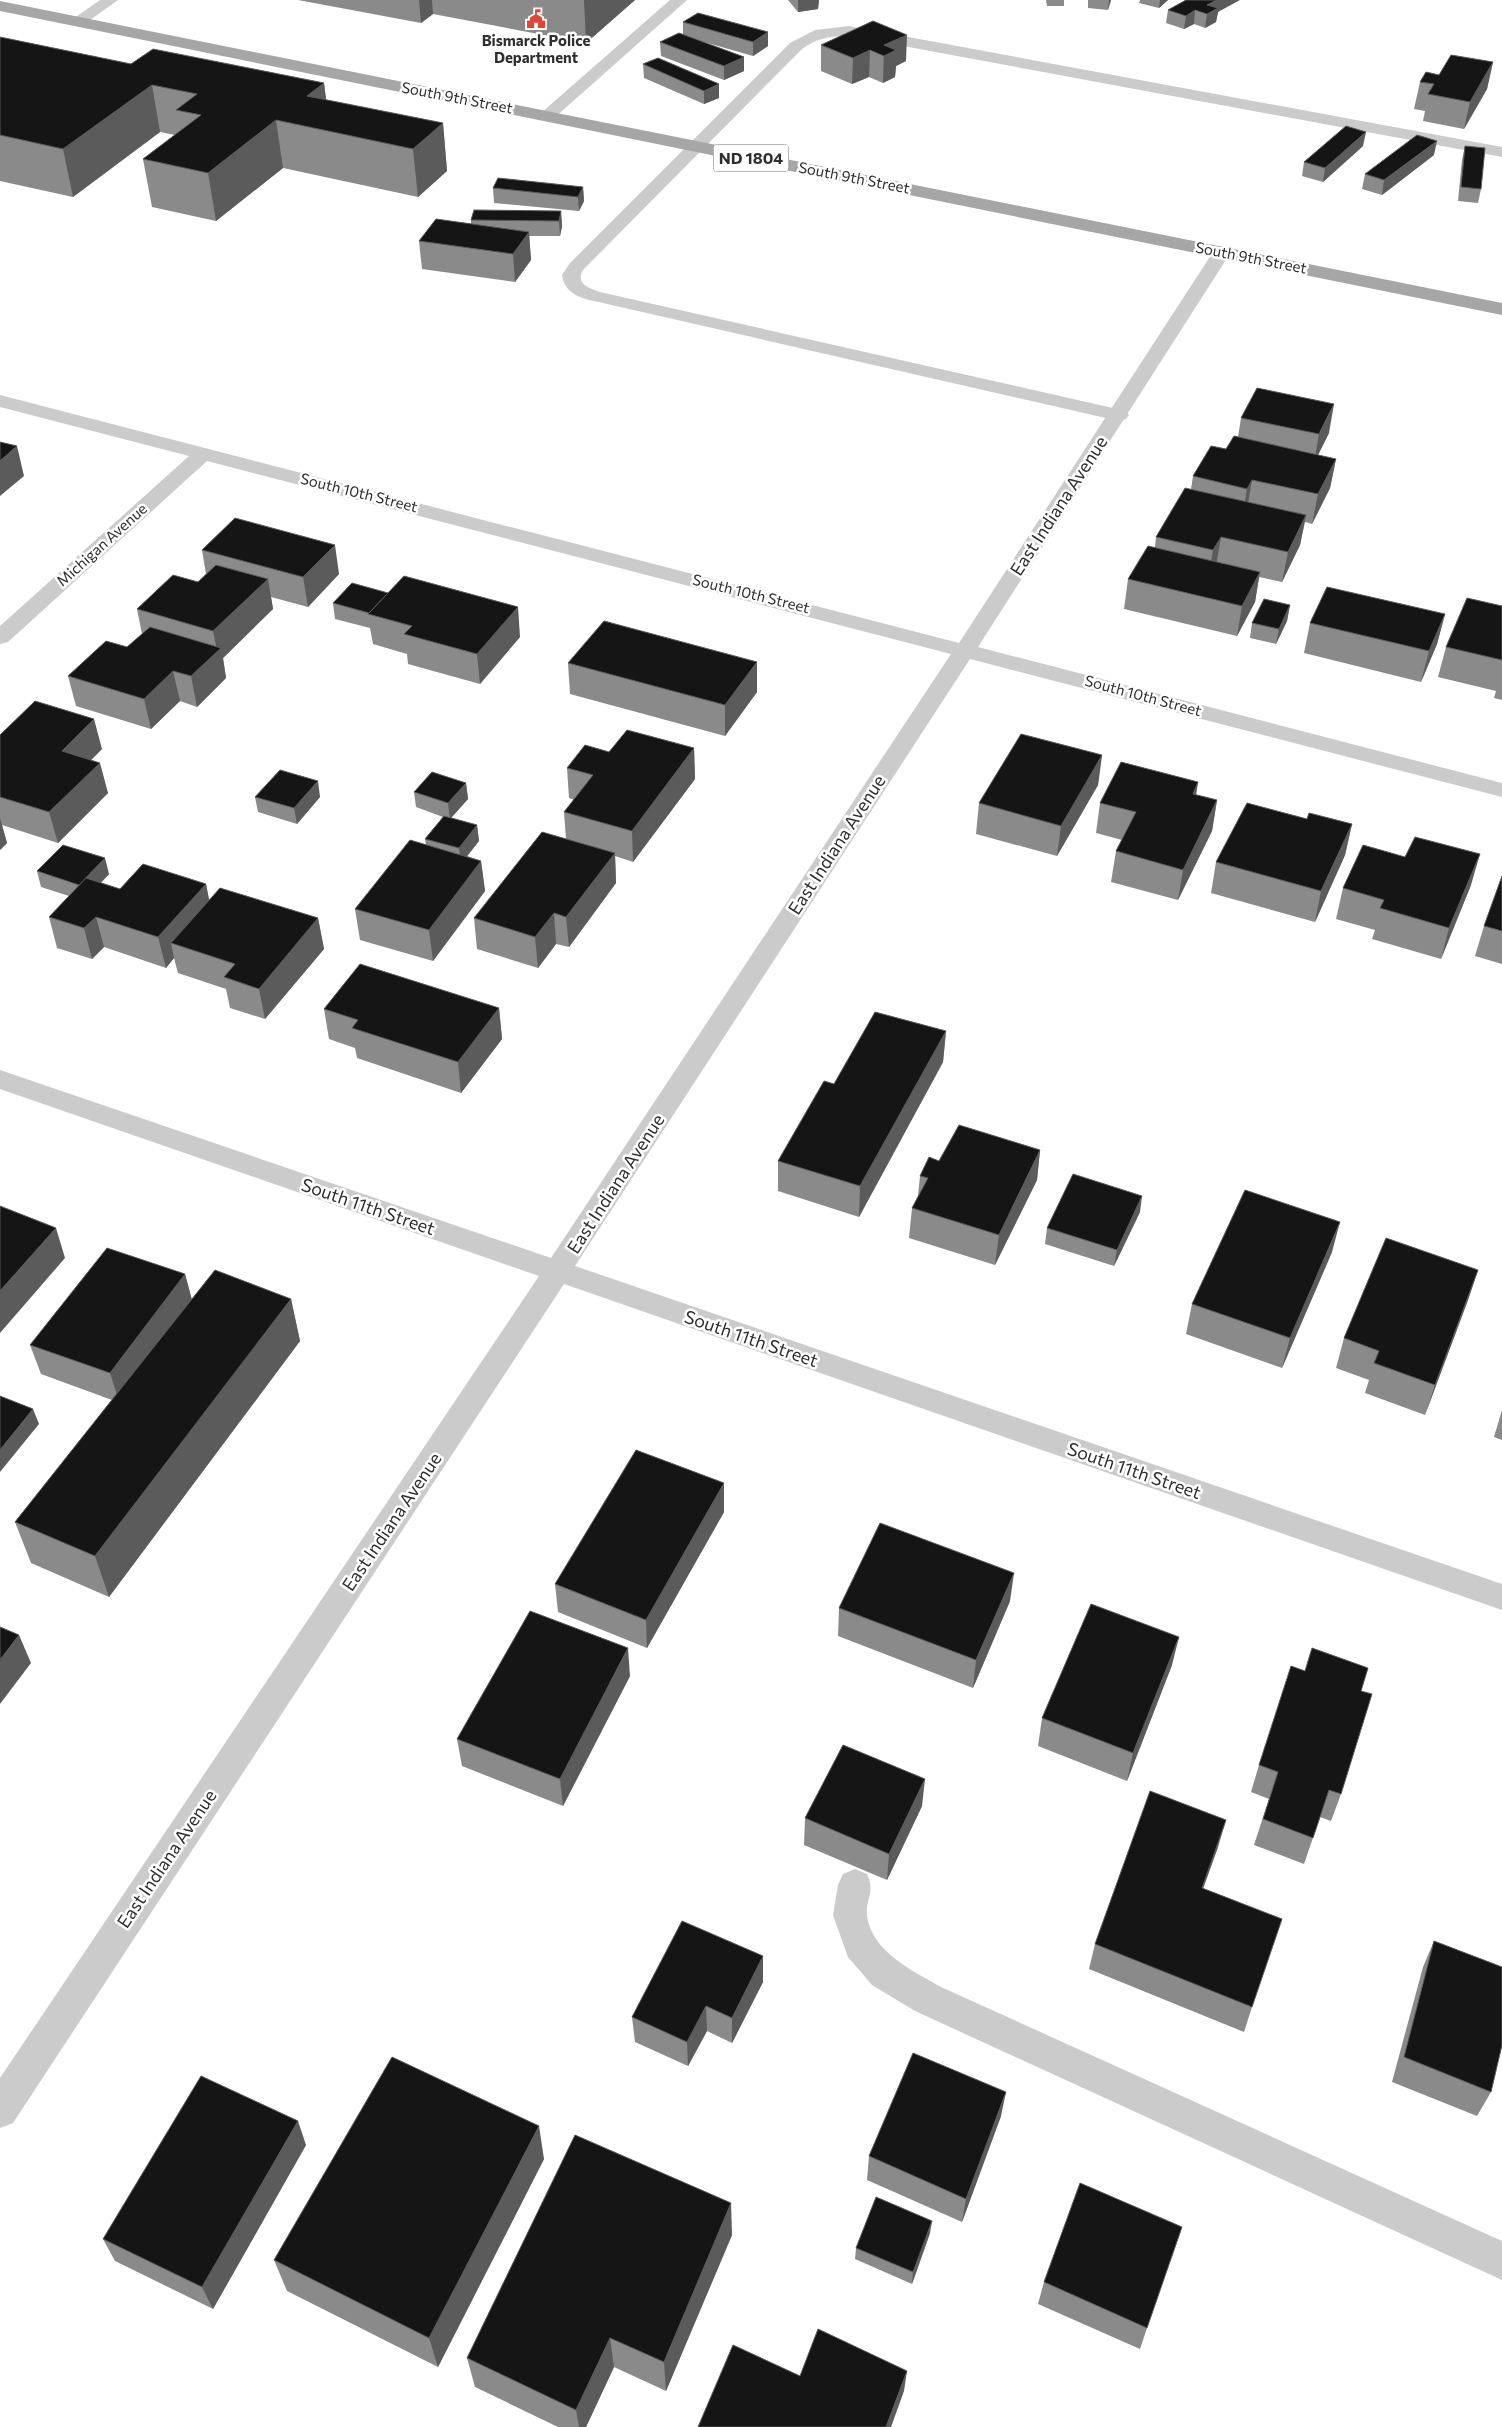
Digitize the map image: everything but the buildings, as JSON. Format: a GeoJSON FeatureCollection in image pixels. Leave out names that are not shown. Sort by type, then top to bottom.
{"type":"FeatureCollection","features":[{"type":"Feature","properties":{"kind":"main road","name":"South 9th Street"},"geometry":{"type":"LineString","coordinates":[[0,6],[1502,309]]}},
{"type":"Feature","properties":{"kind":"street"},"geometry":{"type":"LineString","coordinates":[[78,22],[110,0]]}},
{"type":"Feature","properties":{"kind":"street"},"geometry":{"type":"LineString","coordinates":[[547,116],[679,0]]}},
{"type":"Feature","properties":{"kind":"street"},"geometry":{"type":"LineString","coordinates":[[1118,415],[613,300],[579,290],[572,283],[572,275],[576,266],[805,39],[816,33],[831,31],[849,31],[1502,152]]}},
{"type":"Feature","properties":{"kind":"street","name":"East Indiana Avenue"},"geometry":{"type":"LineString","coordinates":[[0,2110],[558,1273],[1118,415],[1222,252]]}},
{"type":"Feature","properties":{"kind":"street","name":"South 10th Street"},"geometry":{"type":"LineString","coordinates":[[0,401],[965,649],[1502,790]]}},
{"type":"Feature","properties":{"kind":"street","name":"Michigan Avenue"},"geometry":{"type":"LineString","coordinates":[[0,637],[204,453]]}},
{"type":"Feature","properties":{"kind":"street","name":"South 11th Street"},"geometry":{"type":"LineString","coordinates":[[0,1079],[1502,1597]]}},
{"type":"Feature","properties":{"kind":"street"},"geometry":{"type":"LineString","coordinates":[[855,1885],[850,1915],[860,1945],[884,1973],[928,1999],[1502,2261]]}},
{"type":"Feature","properties":{"kind":"place","name":"Bismarck Police Department"},"geometry":{"type":"Point","coordinates":[536,19]}}]}
